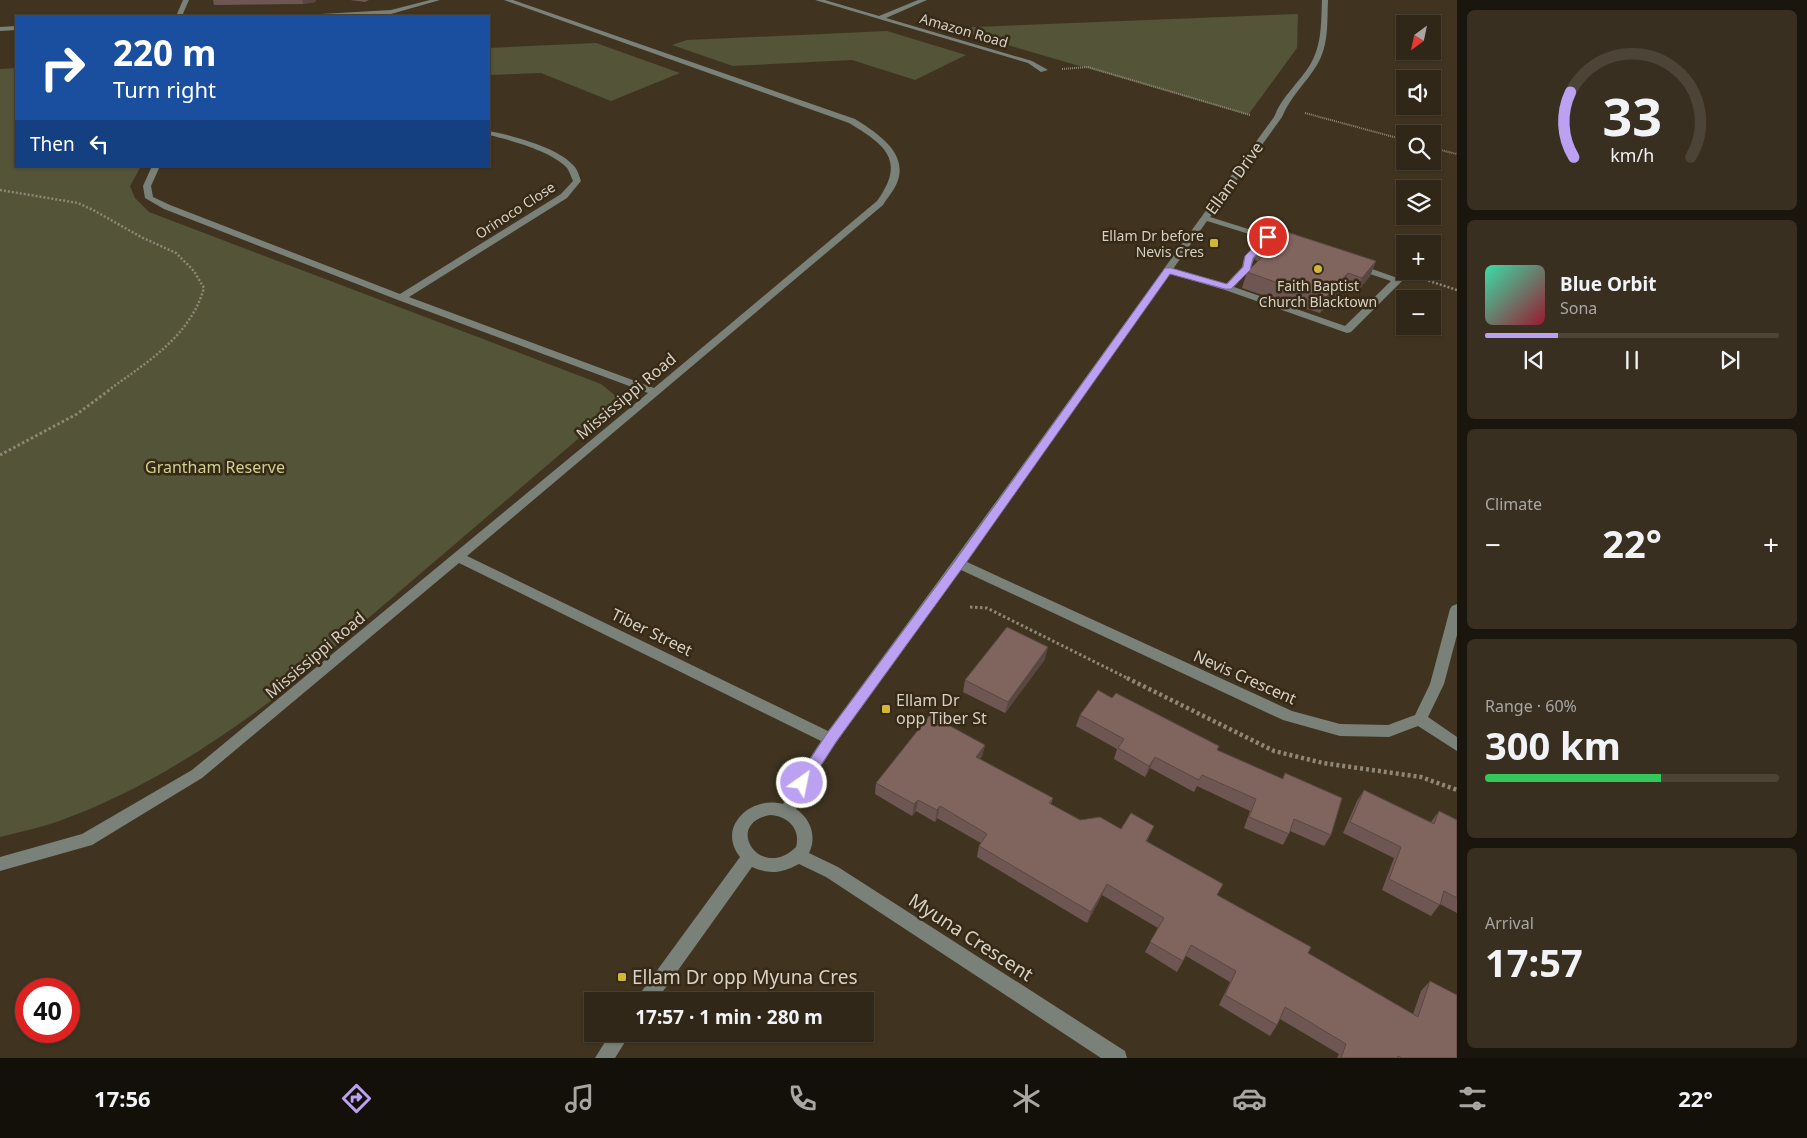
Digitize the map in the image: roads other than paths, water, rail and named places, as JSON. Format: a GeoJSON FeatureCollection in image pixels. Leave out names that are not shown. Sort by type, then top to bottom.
{"type":"FeatureCollection","features":[{"type":"Feature","properties":{"kind":"street"},"geometry":{"type":"LineString","coordinates":[[179,15],[186,0]]}},
{"type":"Feature","properties":{"kind":"street"},"geometry":{"type":"LineString","coordinates":[[338,15],[391,12],[437,0]]}},
{"type":"Feature","properties":{"kind":"street","name":"Mississippi Road"},"geometry":{"type":"LineString","coordinates":[[0,864],[86,840],[197,774],[880,203],[893,183],[896,164],[886,145],[871,132],[852,121],[507,0]]}},
{"type":"Feature","properties":{"kind":"street","name":"Amazon Road"},"geometry":{"type":"LineString","coordinates":[[818,0],[1030,62],[1044,70]]}},
{"type":"Feature","properties":{"kind":"street"},"geometry":{"type":"LineString","coordinates":[[880,18],[924,0]]}},
{"type":"Feature","properties":{"kind":"street","name":"Ellam Drive"},"geometry":{"type":"LineString","coordinates":[[787,811],[802,783],[831,738],[959,564],[1278,117],[1282,104],[1317,60],[1323,36],[1325,0]]}},
{"type":"Feature","properties":{"kind":"street"},"geometry":{"type":"LineString","coordinates":[[0,29],[15,28]]}},
{"type":"Feature","properties":{"kind":"street","name":"Orinoco Close"},"geometry":{"type":"LineString","coordinates":[[401,298],[564,196],[577,181],[570,165],[543,151],[501,135],[490,133]]}},
{"type":"Feature","properties":{"kind":"street"},"geometry":{"type":"LineString","coordinates":[[156,167],[147,186],[149,198],[166,207],[401,298],[656,392]]}},
{"type":"Feature","properties":{"kind":"street"},"geometry":{"type":"LineString","coordinates":[[1205,218],[1296,246]]}},
{"type":"Feature","properties":{"kind":"street"},"geometry":{"type":"LineString","coordinates":[[1228,288],[1247,268],[1248,258],[1268,237]]}},
{"type":"Feature","properties":{"kind":"street"},"geometry":{"type":"LineString","coordinates":[[1168,270],[1228,288],[1347,330],[1398,280],[1342,262]]}},
{"type":"Feature","properties":{"kind":"street","name":"Tiber Street"},"geometry":{"type":"LineString","coordinates":[[457,556],[831,738]]}},
{"type":"Feature","properties":{"kind":"street","name":"Nevis Crescent"},"geometry":{"type":"LineString","coordinates":[[959,564],[1288,716],[1340,730],[1389,731],[1420,719]]}},
{"type":"Feature","properties":{"kind":"street"},"geometry":{"type":"LineString","coordinates":[[1457,610],[1437,684],[1420,719],[1457,745]]}},
{"type":"Feature","properties":{"kind":"street"},"geometry":{"type":"LineString","coordinates":[[772,808],[787,811],[796,816],[805,832],[804,849],[799,856],[780,866],[769,866],[749,858],[742,850],[739,841],[742,823],[756,811],[772,808]]}},
{"type":"Feature","properties":{"kind":"street","name":"Myuna Crescent"},"geometry":{"type":"LineString","coordinates":[[799,856],[832,872],[1118,1058]]}},
{"type":"Feature","properties":{"kind":"street"},"geometry":{"type":"LineString","coordinates":[[652,992],[749,858]]}},
{"type":"Feature","properties":{"kind":"street"},"geometry":{"type":"LineString","coordinates":[[604,1058],[615,1042]]}},
{"type":"Feature","properties":{"kind":"place","name":"Ellam Dr before Nevis Cres"},"geometry":{"type":"Point","coordinates":[1214,243]}},
{"type":"Feature","properties":{"kind":"place","name":"Faith Baptist Church Blacktown"},"geometry":{"type":"Point","coordinates":[1318,269]}},
{"type":"Feature","properties":{"kind":"place","name":"Ellam Dr opp Tiber St"},"geometry":{"type":"Point","coordinates":[886,709]}},
{"type":"Feature","properties":{"kind":"place","name":"Ellam Dr opp Myuna Cres"},"geometry":{"type":"Point","coordinates":[622,977]}},
{"type":"Feature","properties":{"kind":"park label","name":"Grantham Reserve"},"geometry":{"type":"Point","coordinates":[215,467]}}]}
